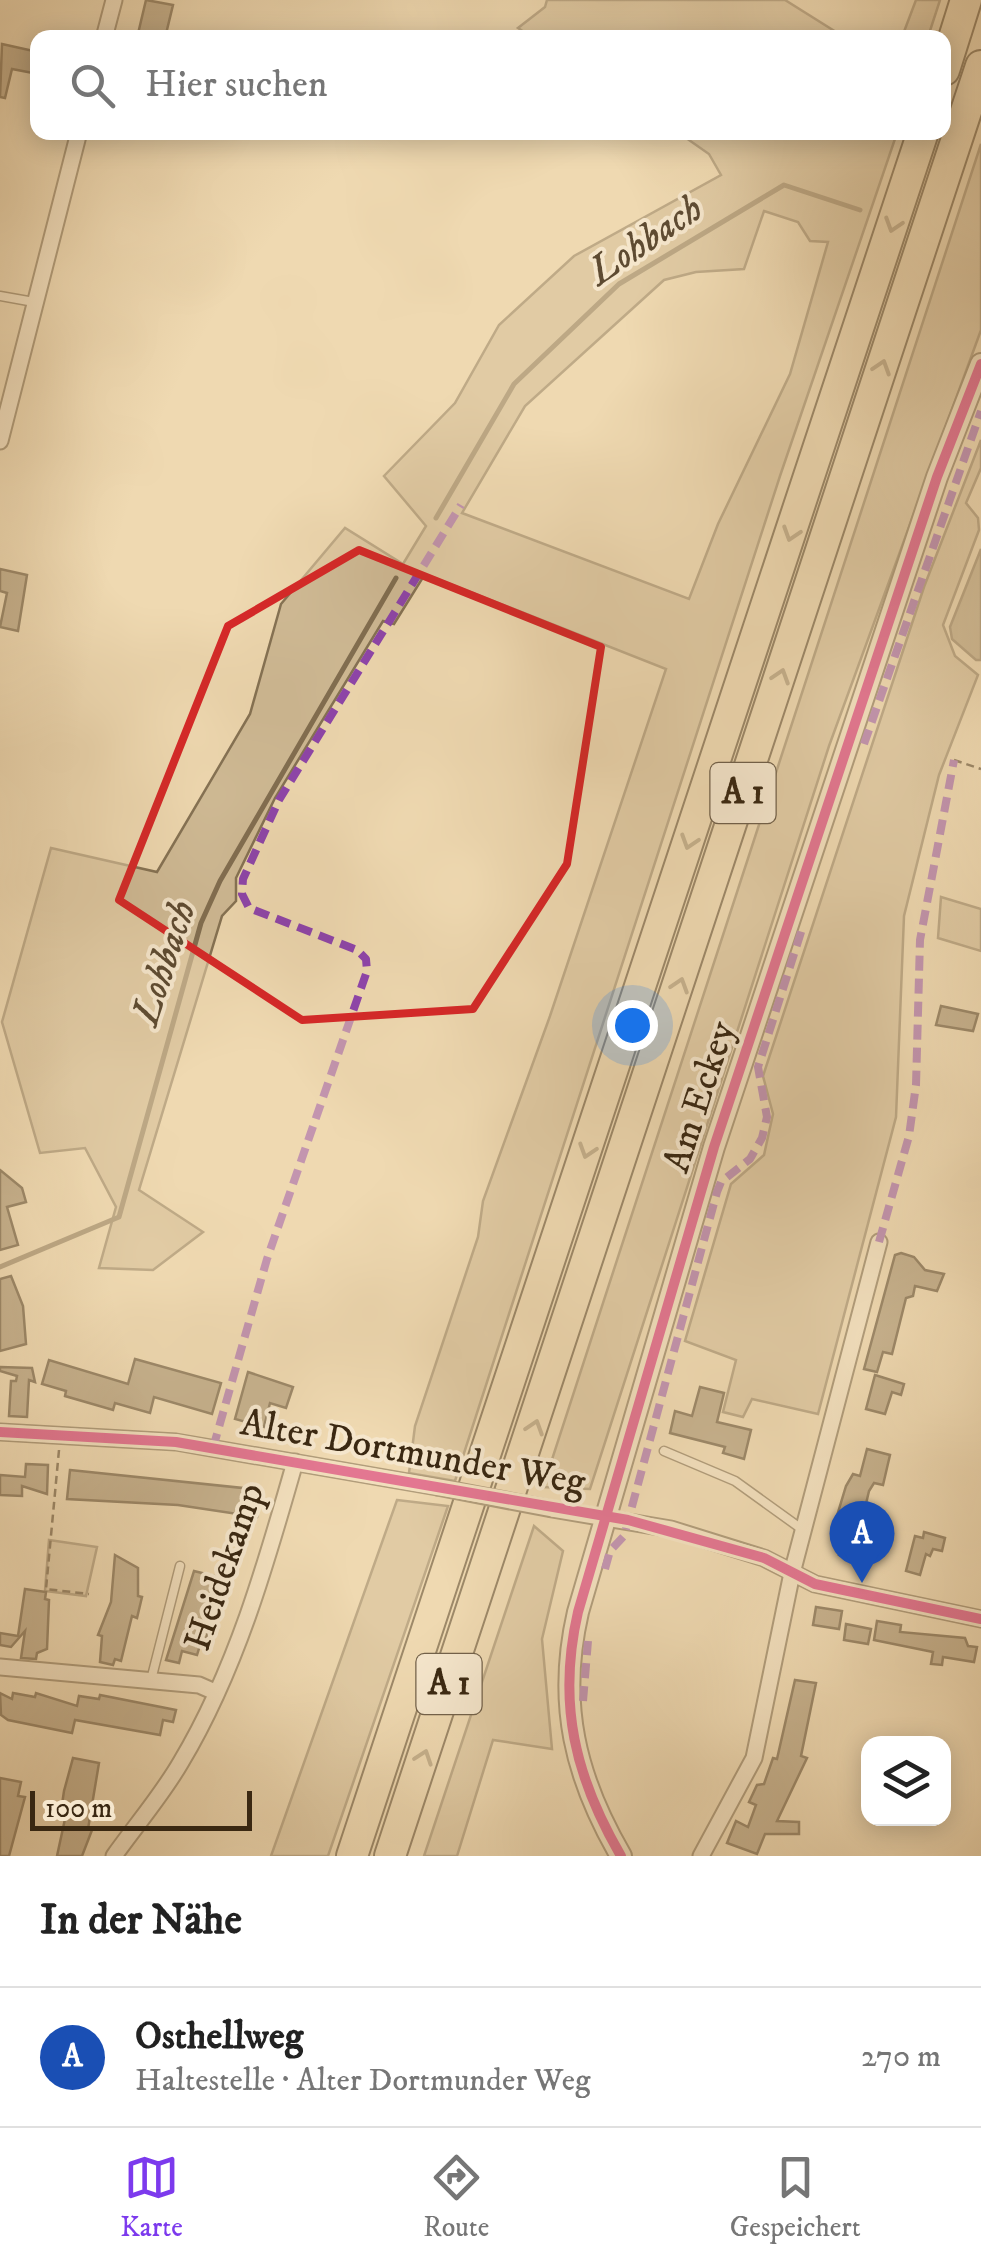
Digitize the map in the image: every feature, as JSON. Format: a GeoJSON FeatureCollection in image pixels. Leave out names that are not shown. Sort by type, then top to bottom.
{"type":"FeatureCollection","features":[{"type":"Feature","properties":{"kind":"highway"},"geometry":{"type":"LineString","coordinates":[[951,48],[966,0]]}},
{"type":"Feature","properties":{"kind":"highway","name":"A 1"},"geometry":{"type":"LineString","coordinates":[[392,1854],[981,66]]}},
{"type":"Feature","properties":{"kind":"highway","name":"A 1"},"geometry":{"type":"LineString","coordinates":[[352,1856],[920,140]]}},
{"type":"Feature","properties":{"kind":"street"},"geometry":{"type":"LineString","coordinates":[[106,30],[114,0]]}},
{"type":"Feature","properties":{"kind":"street"},"geometry":{"type":"LineString","coordinates":[[0,442],[77,140]]}},
{"type":"Feature","properties":{"kind":"street","name":"Am Eckey"},"geometry":{"type":"LineString","coordinates":[[621,1856],[579,1769],[567,1704],[569,1650],[603,1518],[720,1128],[931,496],[981,364]]}},
{"type":"Feature","properties":{"kind":"street"},"geometry":{"type":"LineString","coordinates":[[701,1856],[754,1758],[792,1573],[879,1242]]}},
{"type":"Feature","properties":{"kind":"street","name":"Alter Dortmunder Weg"},"geometry":{"type":"LineString","coordinates":[[0,1432],[176,1442],[603,1518],[702,1538],[764,1558],[814,1584],[981,1619]]}},
{"type":"Feature","properties":{"kind":"street","name":"Heidekamp"},"geometry":{"type":"LineString","coordinates":[[114,1856],[181,1762],[215,1692],[262,1576],[295,1462]]}},
{"type":"Feature","properties":{"kind":"street","name":"Heidekamp"},"geometry":{"type":"LineString","coordinates":[[0,1667],[200,1685],[215,1692]]}},
{"type":"Feature","properties":{"kind":"lane"},"geometry":{"type":"LineString","coordinates":[[0,296],[34,302]]}},
{"type":"Feature","properties":{"kind":"lane"},"geometry":{"type":"LineString","coordinates":[[664,1451],[735,1481],[804,1530]]}},
{"type":"Feature","properties":{"kind":"lane"},"geometry":{"type":"LineString","coordinates":[[150,1680],[180,1566]]}},
{"type":"Feature","properties":{"kind":"path"},"geometry":{"type":"LineString","coordinates":[[954,760],[981,769]]}},
{"type":"Feature","properties":{"kind":"path"},"geometry":{"type":"LineString","coordinates":[[59,1446],[46,1589],[89,1594]]}},
{"type":"Feature","properties":{"kind":"highlighted area"},"geometry":{"type":"Polygon","coordinates":[[[359,550],[601,647],[567,864],[473,1009],[302,1020],[119,900],[228,626],[359,550]]]}},
{"type":"Feature","properties":{"kind":"shaded area"},"geometry":{"type":"Polygon","coordinates":[[[547,0],[785,0],[833,30],[518,28],[545,7],[547,0]]]}},
{"type":"Feature","properties":{"kind":"shaded area"},"geometry":{"type":"Polygon","coordinates":[[[916,0],[940,0],[930,30],[905,30],[916,0]]]}},
{"type":"Feature","properties":{"kind":"shaded area"},"geometry":{"type":"Polygon","coordinates":[[[689,140],[895,140],[780,476],[455,1481],[409,1473],[415,1426],[478,1237],[483,1201],[550,1016],[666,669],[425,574],[394,624],[383,621],[275,798],[236,878],[236,901],[222,916],[139,1190],[203,1232],[153,1270],[99,1268],[116,1207],[85,1148],[40,1153],[2,1022],[51,848],[157,872],[250,714],[281,604],[345,528],[403,564],[426,526],[384,476],[455,403],[499,325],[574,256],[721,175],[709,154],[689,140]],[[764,211],[744,269],[696,272],[664,280],[525,406],[462,513],[689,599],[718,524],[790,374],[828,242],[810,241],[798,222],[764,211]]]}},
{"type":"Feature","properties":{"kind":"shaded area"},"geometry":{"type":"Polygon","coordinates":[[[981,144],[981,330],[829,746],[590,1489],[543,1487],[981,144]]]}},
{"type":"Feature","properties":{"kind":"shaded area"},"geometry":{"type":"Polygon","coordinates":[[[981,440],[981,468],[966,503],[978,518],[979,530],[943,625],[955,656],[978,675],[939,775],[904,916],[896,1117],[818,1414],[752,1399],[743,1417],[723,1412],[736,1360],[685,1341],[731,1184],[764,1155],[773,1114],[763,1076],[924,587],[981,440]]]}},
{"type":"Feature","properties":{"kind":"shaded area"},"geometry":{"type":"Polygon","coordinates":[[[981,549],[981,660],[976,660],[952,639],[950,627],[981,549]]]}},
{"type":"Feature","properties":{"kind":"shaded area"},"geometry":{"type":"Polygon","coordinates":[[[941,897],[981,909],[981,951],[938,938],[941,897]]]}},
{"type":"Feature","properties":{"kind":"shaded area"},"geometry":{"type":"Polygon","coordinates":[[[397,1500],[448,1506],[328,1856],[271,1856],[397,1500]]]}},
{"type":"Feature","properties":{"kind":"shaded area"},"geometry":{"type":"Polygon","coordinates":[[[534,1526],[563,1551],[542,1639],[552,1749],[493,1740],[457,1856],[424,1856],[534,1526]]]}},
{"type":"Feature","properties":{"kind":"shaded area"},"geometry":{"type":"Polygon","coordinates":[[[49,1540],[97,1547],[86,1596],[45,1591],[49,1540]]]}},
{"type":"Feature","properties":{"kind":"building"},"geometry":{"type":"Polygon","coordinates":[[[146,0],[173,5],[167,30],[139,30],[146,0]]]}},
{"type":"Feature","properties":{"kind":"building"},"geometry":{"type":"Polygon","coordinates":[[[2,44],[30,50],[30,72],[12,69],[5,98],[0,97],[2,44]]]}},
{"type":"Feature","properties":{"kind":"building"},"geometry":{"type":"Polygon","coordinates":[[[0,569],[27,575],[18,631],[0,627],[7,593],[0,591],[0,569]]]}},
{"type":"Feature","properties":{"kind":"building"},"geometry":{"type":"Polygon","coordinates":[[[941,1006],[978,1014],[973,1031],[936,1025],[941,1006]]]}},
{"type":"Feature","properties":{"kind":"building"},"geometry":{"type":"Polygon","coordinates":[[[0,1170],[22,1188],[26,1202],[7,1207],[18,1245],[0,1250],[0,1170]]]}},
{"type":"Feature","properties":{"kind":"building"},"geometry":{"type":"Polygon","coordinates":[[[895,1255],[914,1257],[925,1270],[944,1274],[937,1291],[915,1286],[913,1296],[906,1298],[892,1354],[883,1352],[877,1372],[864,1369],[895,1255]]]}},
{"type":"Feature","properties":{"kind":"building"},"geometry":{"type":"Polygon","coordinates":[[[11,1276],[23,1306],[26,1344],[0,1351],[0,1279],[11,1276]]]}},
{"type":"Feature","properties":{"kind":"building"},"geometry":{"type":"Polygon","coordinates":[[[135,1359],[221,1383],[212,1414],[154,1397],[150,1413],[115,1403],[113,1410],[65,1396],[66,1391],[42,1384],[49,1360],[128,1384],[135,1359]]]}},
{"type":"Feature","properties":{"kind":"building"},"geometry":{"type":"Polygon","coordinates":[[[0,1367],[32,1368],[35,1382],[29,1380],[27,1417],[9,1416],[11,1381],[16,1381],[17,1376],[0,1371],[0,1367]]]}},
{"type":"Feature","properties":{"kind":"building"},"geometry":{"type":"Polygon","coordinates":[[[248,1372],[293,1387],[286,1408],[270,1403],[264,1427],[235,1419],[248,1372]]]}},
{"type":"Feature","properties":{"kind":"building"},"geometry":{"type":"Polygon","coordinates":[[[875,1375],[904,1384],[901,1395],[892,1392],[885,1414],[866,1409],[875,1375]]]}},
{"type":"Feature","properties":{"kind":"building"},"geometry":{"type":"Polygon","coordinates":[[[700,1387],[724,1393],[717,1422],[751,1430],[744,1459],[723,1453],[725,1447],[670,1433],[675,1411],[692,1416],[700,1387]]]}},
{"type":"Feature","properties":{"kind":"building"},"geometry":{"type":"Polygon","coordinates":[[[867,1449],[890,1455],[883,1485],[874,1483],[869,1491],[853,1559],[839,1555],[845,1532],[833,1529],[846,1486],[853,1474],[860,1476],[867,1449]]]}},
{"type":"Feature","properties":{"kind":"building"},"geometry":{"type":"Polygon","coordinates":[[[26,1464],[48,1465],[47,1494],[22,1486],[22,1496],[0,1495],[0,1475],[25,1477],[26,1464]]]}},
{"type":"Feature","properties":{"kind":"building"},"geometry":{"type":"Polygon","coordinates":[[[70,1470],[262,1490],[257,1517],[178,1505],[67,1499],[70,1470]]]}},
{"type":"Feature","properties":{"kind":"building"},"geometry":{"type":"Polygon","coordinates":[[[924,1532],[945,1538],[942,1551],[933,1549],[930,1556],[926,1554],[920,1575],[906,1571],[915,1536],[923,1538],[924,1532]]]}},
{"type":"Feature","properties":{"kind":"building"},"geometry":{"type":"Polygon","coordinates":[[[115,1555],[138,1568],[138,1596],[142,1597],[137,1618],[132,1616],[121,1661],[115,1659],[113,1665],[100,1662],[102,1636],[98,1635],[111,1602],[115,1555]]]}},
{"type":"Feature","properties":{"kind":"building"},"geometry":{"type":"Polygon","coordinates":[[[194,1571],[222,1578],[205,1643],[201,1642],[197,1655],[182,1651],[179,1663],[166,1660],[194,1571]]]}},
{"type":"Feature","properties":{"kind":"building"},"geometry":{"type":"Polygon","coordinates":[[[25,1589],[46,1592],[45,1599],[49,1600],[47,1649],[37,1653],[36,1659],[21,1658],[25,1631],[11,1647],[0,1645],[0,1633],[18,1636],[25,1589]]]}},
{"type":"Feature","properties":{"kind":"building"},"geometry":{"type":"Polygon","coordinates":[[[816,1607],[842,1611],[839,1629],[813,1625],[816,1607]]]}},
{"type":"Feature","properties":{"kind":"building"},"geometry":{"type":"Polygon","coordinates":[[[877,1621],[901,1625],[900,1632],[965,1638],[968,1646],[977,1647],[974,1662],[943,1657],[942,1665],[931,1664],[933,1652],[874,1640],[877,1621]]]}},
{"type":"Feature","properties":{"kind":"building"},"geometry":{"type":"Polygon","coordinates":[[[846,1624],[871,1629],[868,1644],[844,1640],[846,1624]]]}},
{"type":"Feature","properties":{"kind":"building"},"geometry":{"type":"Polygon","coordinates":[[[795,1680],[816,1683],[801,1756],[807,1758],[777,1821],[799,1822],[799,1834],[765,1834],[757,1854],[727,1843],[736,1821],[748,1827],[756,1805],[749,1802],[757,1785],[764,1784],[773,1758],[777,1759],[795,1680]]]}},
{"type":"Feature","properties":{"kind":"building"},"geometry":{"type":"Polygon","coordinates":[[[0,1693],[12,1699],[13,1693],[35,1697],[36,1693],[77,1706],[79,1696],[99,1699],[100,1695],[176,1710],[173,1722],[163,1720],[160,1735],[75,1720],[72,1733],[8,1720],[1,1715],[0,1693]]]}},
{"type":"Feature","properties":{"kind":"building"},"geometry":{"type":"Polygon","coordinates":[[[73,1758],[99,1763],[88,1829],[92,1830],[82,1856],[57,1856],[65,1819],[60,1818],[64,1791],[73,1758]]]}},
{"type":"Feature","properties":{"kind":"building"},"geometry":{"type":"Polygon","coordinates":[[[0,1778],[21,1782],[18,1796],[25,1797],[9,1856],[0,1856],[0,1778]]]}},
{"type":"Feature","properties":{"kind":"waterway","name":"Lohbach"},"geometry":{"type":"LineString","coordinates":[[436,518],[514,384],[619,284],[784,185],[860,210]]}},
{"type":"Feature","properties":{"kind":"waterway","name":"Lohbach"},"geometry":{"type":"LineString","coordinates":[[0,1267],[119,1217],[201,923],[220,881],[396,578]]}},
{"type":"Feature","properties":{"kind":"marked path"},"geometry":{"type":"LineString","coordinates":[[864,744],[981,411]]}},
{"type":"Feature","properties":{"kind":"marked path"},"geometry":{"type":"LineString","coordinates":[[213,1448],[267,1259],[367,971],[366,959],[357,950],[249,908],[242,894],[243,879],[279,800],[461,505]]}},
{"type":"Feature","properties":{"kind":"marked path"},"geometry":{"type":"LineString","coordinates":[[879,1242],[909,1136],[916,1085],[920,940],[954,760]]}},
{"type":"Feature","properties":{"kind":"marked path"},"geometry":{"type":"LineString","coordinates":[[605,1569],[610,1551],[624,1536],[717,1192],[721,1182],[750,1159],[762,1138],[767,1117],[758,1067],[802,929]]}},
{"type":"Feature","properties":{"kind":"marked path"},"geometry":{"type":"LineString","coordinates":[[583,1701],[588,1641]]}},
{"type":"Feature","properties":{"kind":"cycle path"},"geometry":{"type":"LineString","coordinates":[[621,1856],[592,1797],[574,1738],[569,1677],[578,1612],[714,1147],[937,477],[981,364]]}},
{"type":"Feature","properties":{"kind":"cycle path"},"geometry":{"type":"LineString","coordinates":[[0,1432],[176,1442],[628,1520],[764,1558],[815,1584],[981,1619]]}},
{"type":"Feature","properties":{"kind":"place","name":"Osthellweg"},"geometry":{"type":"Point","coordinates":[862,1583]}}]}
